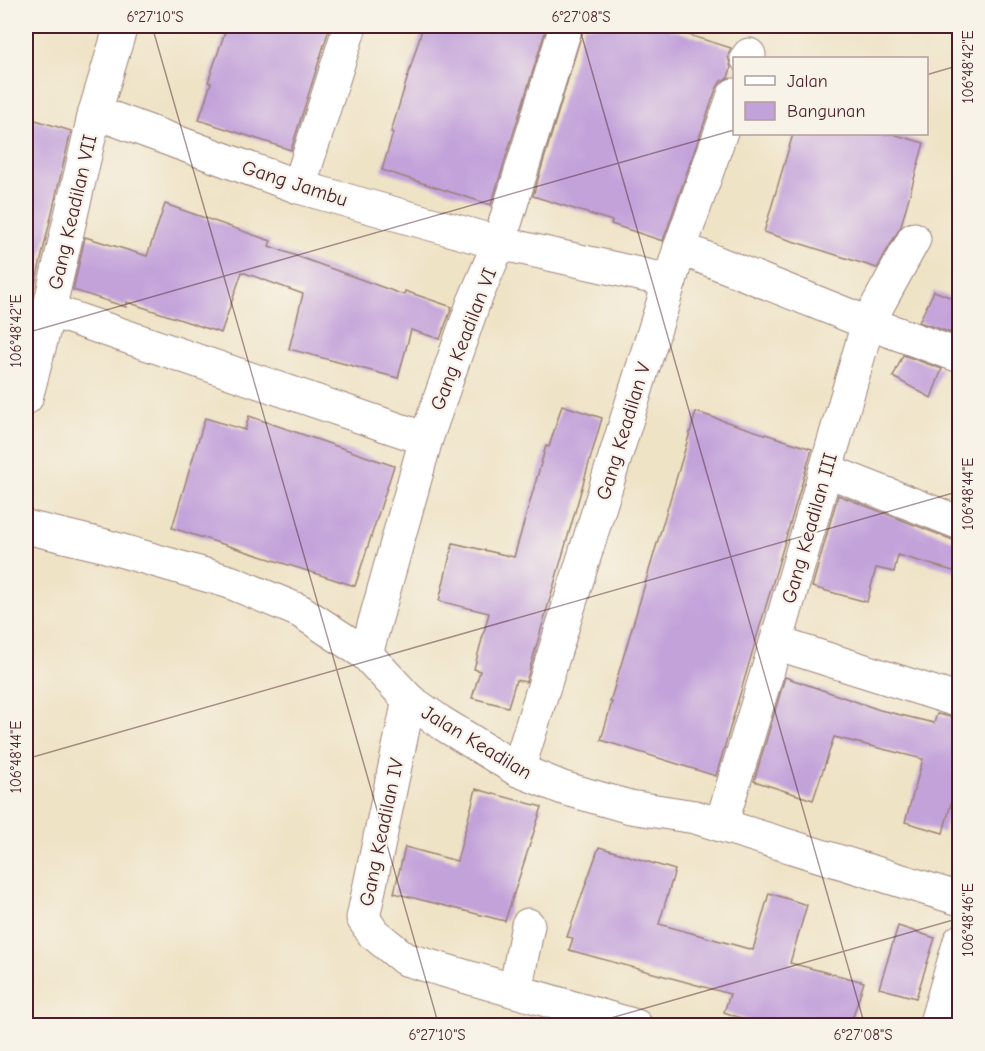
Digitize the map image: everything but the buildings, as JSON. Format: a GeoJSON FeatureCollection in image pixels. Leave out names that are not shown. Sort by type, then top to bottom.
{"type":"FeatureCollection","features":[{"type":"Feature","properties":{"kind":"street","name":"Gang Keadilan VII"},"geometry":{"type":"LineString","coordinates":[[26,399],[95,112],[121,26]]}},
{"type":"Feature","properties":{"kind":"street"},"geometry":{"type":"LineString","coordinates":[[299,187],[350,26]]}},
{"type":"Feature","properties":{"kind":"street","name":"Gang Keadilan VI"},"geometry":{"type":"LineString","coordinates":[[366,654],[426,439],[473,304],[499,243],[566,26]]}},
{"type":"Feature","properties":{"kind":"street","name":"Gang Keadilan V"},"geometry":{"type":"LineString","coordinates":[[518,770],[680,248],[733,101]]}},
{"type":"Feature","properties":{"kind":"street","name":"Gang Jambu"},"geometry":{"type":"LineString","coordinates":[[95,112],[299,187],[499,243],[670,281]]}},
{"type":"Feature","properties":{"kind":"street","name":"Gang Keadilan III"},"geometry":{"type":"LineString","coordinates":[[721,825],[868,323],[914,239]]}},
{"type":"Feature","properties":{"kind":"street"},"geometry":{"type":"LineString","coordinates":[[680,248],[868,323],[960,356]]}},
{"type":"Feature","properties":{"kind":"street"},"geometry":{"type":"LineString","coordinates":[[49,310],[426,439]]}},
{"type":"Feature","properties":{"kind":"street"},"geometry":{"type":"LineString","coordinates":[[826,470],[960,523]]}},
{"type":"Feature","properties":{"kind":"street","name":"Jalan Keadilan"},"geometry":{"type":"LineString","coordinates":[[26,527],[102,545],[230,582],[300,611],[366,654],[410,700],[470,742],[518,770],[563,788],[619,804],[695,817],[960,899]]}},
{"type":"Feature","properties":{"kind":"street"},"geometry":{"type":"LineString","coordinates":[[776,643],[960,701]]}},
{"type":"Feature","properties":{"kind":"street","name":"Gang Keadilan IV"},"geometry":{"type":"LineString","coordinates":[[410,700],[363,918],[373,933],[405,959],[636,1026]]}},
{"type":"Feature","properties":{"kind":"street"},"geometry":{"type":"LineString","coordinates":[[515,991],[528,926]]}},
{"type":"Feature","properties":{"kind":"street"},"geometry":{"type":"LineString","coordinates":[[935,1026],[960,941]]}}]}
